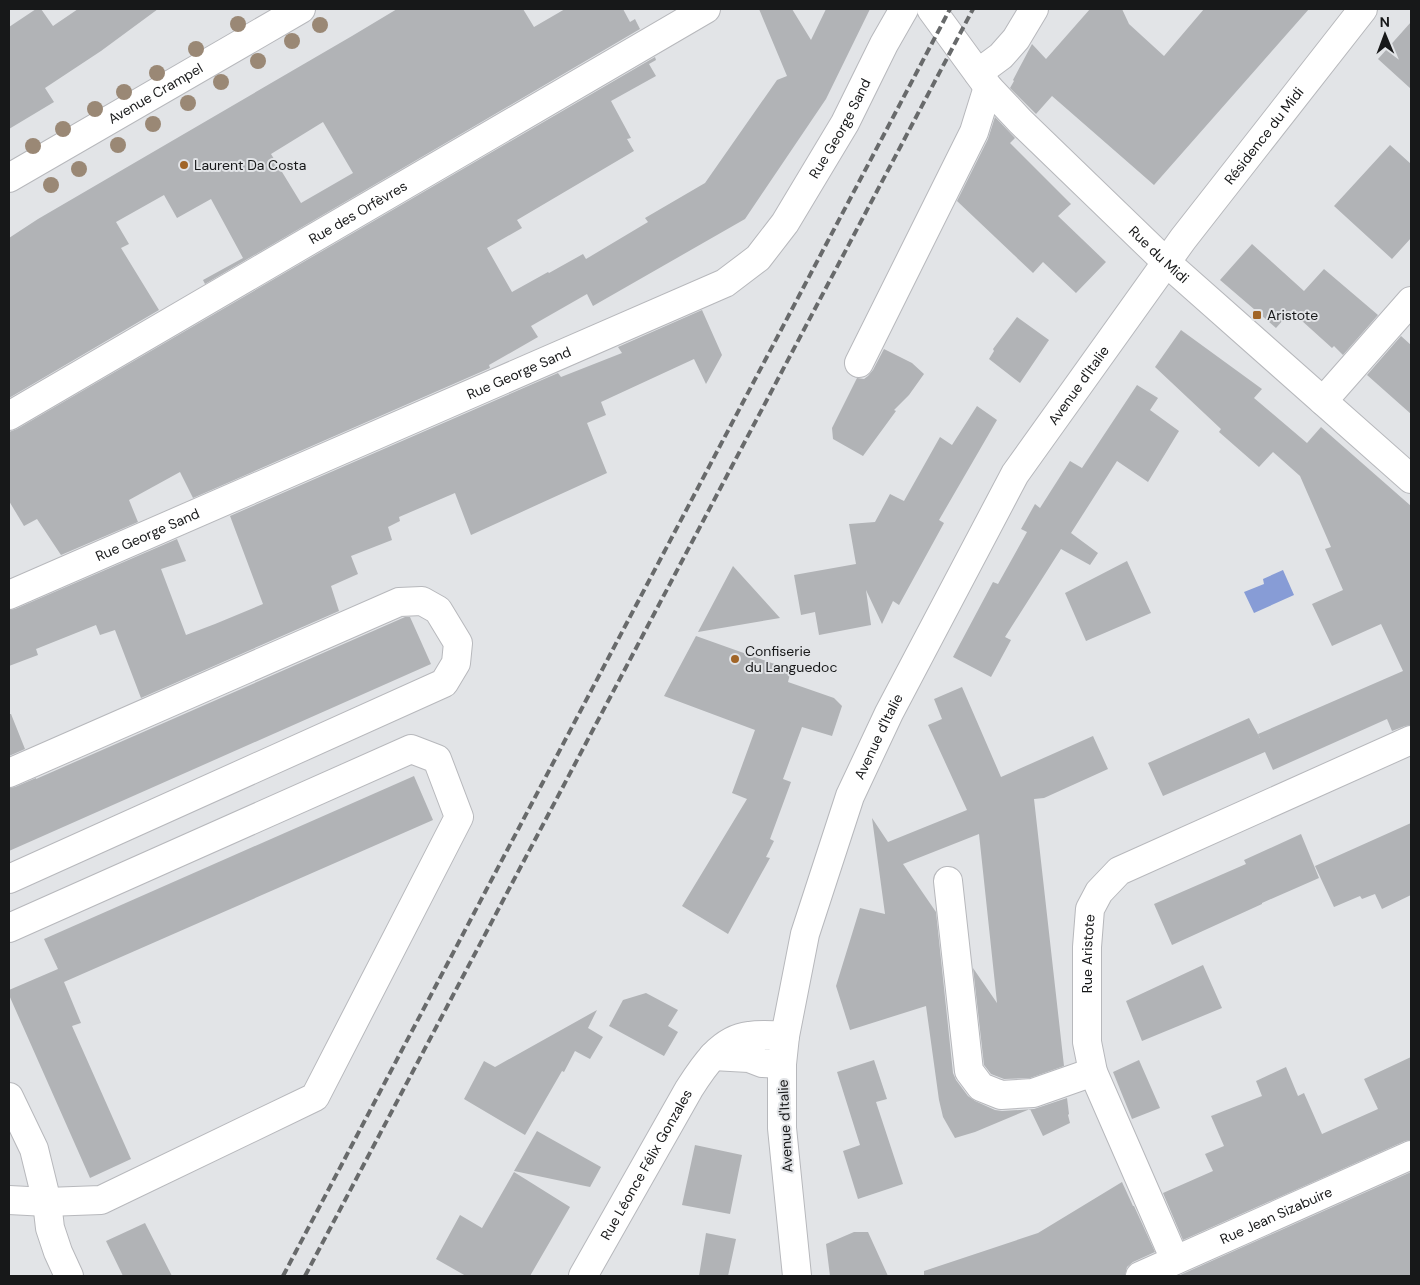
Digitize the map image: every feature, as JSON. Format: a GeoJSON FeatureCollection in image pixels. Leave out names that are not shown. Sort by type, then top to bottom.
{"type":"FeatureCollection","features":[{"type":"Feature","properties":{"kind":"street","name":"Rue des Orfèvres"},"geometry":{"type":"LineString","coordinates":[[9,416],[706,9]]}},
{"type":"Feature","properties":{"kind":"street","name":"Rue George Sand"},"geometry":{"type":"LineString","coordinates":[[9,595],[725,283],[758,258],[785,223],[845,123],[884,44],[904,9]]}},
{"type":"Feature","properties":{"kind":"street","name":"Rue du Midi"},"geometry":{"type":"LineString","coordinates":[[931,9],[983,80],[1020,121],[1166,262],[1411,478]]}},
{"type":"Feature","properties":{"kind":"street"},"geometry":{"type":"LineString","coordinates":[[859,363],[974,132],[983,80],[1016,38],[1034,9]]}},
{"type":"Feature","properties":{"kind":"street","name":"Résidence du Midi"},"geometry":{"type":"LineString","coordinates":[[1166,262],[1363,9]]}},
{"type":"Feature","properties":{"kind":"street","name":"Avenue Crampel"},"geometry":{"type":"LineString","coordinates":[[9,178],[285,13]]}},
{"type":"Feature","properties":{"kind":"street","name":"Avenue d'Italie"},"geometry":{"type":"LineString","coordinates":[[797,1276],[782,1128],[782,1064],[785,1036],[805,934],[850,796],[889,712],[1015,474],[1166,262]]}},
{"type":"Feature","properties":{"kind":"street"},"geometry":{"type":"LineString","coordinates":[[1323,401],[1411,301]]}},
{"type":"Feature","properties":{"kind":"street"},"geometry":{"type":"LineString","coordinates":[[9,773],[399,602],[422,601],[438,610],[458,643],[456,663],[444,683],[9,879]]}},
{"type":"Feature","properties":{"kind":"street","name":"Rue Aristote"},"geometry":{"type":"LineString","coordinates":[[1175,1260],[1093,1072],[1087,1042],[1086,947],[1090,909],[1099,892],[1119,871],[1411,740]]}},
{"type":"Feature","properties":{"kind":"street"},"geometry":{"type":"LineString","coordinates":[[9,928],[411,750],[437,759],[459,817],[316,1097],[101,1200],[47,1202],[9,1200]]}},
{"type":"Feature","properties":{"kind":"street"},"geometry":{"type":"LineString","coordinates":[[948,881],[969,1071],[981,1087],[1002,1095],[1033,1093],[1093,1072]]}},
{"type":"Feature","properties":{"kind":"street","name":"Rue Léonce Félix Gonzales"},"geometry":{"type":"LineString","coordinates":[[583,1276],[703,1067],[728,1043],[747,1036],[785,1036]]}},
{"type":"Feature","properties":{"kind":"street"},"geometry":{"type":"LineString","coordinates":[[713,1056],[749,1058],[762,1063],[782,1064]]}},
{"type":"Feature","properties":{"kind":"street"},"geometry":{"type":"LineString","coordinates":[[9,1098],[34,1149],[47,1202],[50,1228],[69,1276]]}},
{"type":"Feature","properties":{"kind":"street","name":"Rue Jean Sizabuire"},"geometry":{"type":"LineString","coordinates":[[1140,1276],[1411,1155]]}},
{"type":"Feature","properties":{"kind":"water"},"geometry":{"type":"Polygon","coordinates":[[[1283,570],[1294,595],[1254,613],[1244,592],[1264,584],[1263,579],[1283,570]]]}},
{"type":"Feature","properties":{"kind":"building"},"geometry":{"type":"Polygon","coordinates":[[[36,9],[41,9],[53,26],[78,9],[158,9],[101,51],[45,88],[54,102],[9,129],[9,27],[36,9]]]}},
{"type":"Feature","properties":{"kind":"building"},"geometry":{"type":"Polygon","coordinates":[[[397,9],[523,9],[534,27],[565,9],[623,9],[630,22],[635,19],[640,29],[205,284],[203,280],[243,258],[211,199],[177,218],[164,195],[116,222],[129,244],[121,248],[159,310],[9,398],[9,238],[38,219],[397,9]],[[323,122],[271,154],[301,203],[353,173],[323,122]]]}},
{"type":"Feature","properties":{"kind":"building"},"geometry":{"type":"Polygon","coordinates":[[[759,9],[792,9],[811,40],[826,9],[870,9],[826,99],[745,219],[593,306],[587,294],[531,326],[538,337],[489,365],[490,368],[193,498],[180,472],[129,500],[138,522],[61,555],[37,519],[24,526],[9,501],[9,432],[655,57],[656,60],[649,64],[656,76],[611,101],[631,138],[627,139],[634,151],[517,220],[522,228],[487,248],[512,292],[583,254],[586,259],[648,222],[645,218],[705,183],[777,80],[787,76],[759,9]]]}},
{"type":"Feature","properties":{"kind":"building"},"geometry":{"type":"Polygon","coordinates":[[[1090,9],[1122,9],[1129,24],[1164,56],[1204,9],[1309,9],[1154,185],[1052,96],[1036,114],[1010,88],[1032,44],[1046,59],[1090,9]]]}},
{"type":"Feature","properties":{"kind":"building"},"geometry":{"type":"Polygon","coordinates":[[[1411,22],[1411,89],[1378,59],[1411,22]]]}},
{"type":"Feature","properties":{"kind":"building"},"geometry":{"type":"Polygon","coordinates":[[[995,117],[1015,138],[1010,143],[1071,204],[1058,216],[1106,262],[1076,293],[1043,262],[1033,273],[957,201],[988,139],[995,117]]]}},
{"type":"Feature","properties":{"kind":"building"},"geometry":{"type":"Polygon","coordinates":[[[1390,145],[1411,164],[1411,238],[1392,259],[1334,206],[1390,145]]]}},
{"type":"Feature","properties":{"kind":"building"},"geometry":{"type":"Polygon","coordinates":[[[1252,244],[1304,291],[1324,269],[1378,315],[1343,355],[1334,346],[1332,348],[1291,311],[1276,328],[1220,280],[1252,244]]]}},
{"type":"Feature","properties":{"kind":"building"},"geometry":{"type":"Polygon","coordinates":[[[702,310],[722,355],[706,384],[694,359],[601,402],[606,415],[587,423],[607,473],[471,535],[455,493],[399,517],[400,521],[388,527],[392,540],[351,556],[358,574],[331,586],[339,611],[141,698],[115,630],[100,635],[96,625],[36,649],[38,655],[9,666],[9,610],[177,539],[186,561],[161,569],[186,635],[263,604],[230,516],[558,373],[561,377],[622,353],[618,347],[702,310]]]}},
{"type":"Feature","properties":{"kind":"building"},"geometry":{"type":"Polygon","coordinates":[[[1017,317],[1049,340],[1020,383],[989,359],[994,351],[993,349],[1017,317]]]}},
{"type":"Feature","properties":{"kind":"building"},"geometry":{"type":"Polygon","coordinates":[[[1181,330],[1262,389],[1254,398],[1307,443],[1321,427],[1411,506],[1411,725],[1392,731],[1387,719],[1273,770],[1265,752],[1163,796],[1148,763],[1249,718],[1260,738],[1258,734],[1403,671],[1381,624],[1332,646],[1312,604],[1343,590],[1325,549],[1331,547],[1300,476],[1273,452],[1259,467],[1219,432],[1221,429],[1155,367],[1181,330]]]}},
{"type":"Feature","properties":{"kind":"building"},"geometry":{"type":"Polygon","coordinates":[[[1401,336],[1411,345],[1411,414],[1367,375],[1401,336]]]}},
{"type":"Feature","properties":{"kind":"building"},"geometry":{"type":"Polygon","coordinates":[[[884,349],[912,363],[924,374],[909,395],[894,410],[896,411],[863,456],[833,439],[832,428],[857,378],[864,379],[868,376],[884,349]]]}},
{"type":"Feature","properties":{"kind":"building"},"geometry":{"type":"Polygon","coordinates":[[[1137,385],[1158,398],[1150,410],[1179,431],[1148,482],[1117,461],[1071,533],[1098,553],[1090,565],[1061,549],[1005,637],[1011,640],[991,677],[953,657],[993,582],[998,584],[1027,532],[1021,529],[1035,504],[1040,508],[1070,461],[1082,468],[1137,385]]]}},
{"type":"Feature","properties":{"kind":"building"},"geometry":{"type":"Polygon","coordinates":[[[977,406],[997,420],[939,520],[944,523],[899,605],[893,601],[882,624],[866,590],[871,625],[819,635],[815,612],[801,615],[794,575],[856,564],[849,524],[875,522],[890,494],[904,501],[940,437],[952,445],[977,406]]]}},
{"type":"Feature","properties":{"kind":"building"},"geometry":{"type":"Polygon","coordinates":[[[1127,561],[1151,613],[1086,641],[1065,593],[1127,561]]]}},
{"type":"Feature","properties":{"kind":"building"},"geometry":{"type":"Polygon","coordinates":[[[733,566],[780,618],[698,632],[733,566]]]}},
{"type":"Feature","properties":{"kind":"building"},"geometry":{"type":"Polygon","coordinates":[[[405,617],[410,617],[431,664],[9,851],[9,788],[36,779],[405,617]]]}},
{"type":"Feature","properties":{"kind":"building"},"geometry":{"type":"Polygon","coordinates":[[[696,636],[791,670],[788,682],[834,698],[842,706],[832,736],[802,727],[783,779],[791,782],[770,839],[774,841],[766,857],[770,858],[728,934],[682,906],[747,799],[732,793],[755,730],[664,696],[696,636]]]}},
{"type":"Feature","properties":{"kind":"building"},"geometry":{"type":"Polygon","coordinates":[[[962,687],[1001,777],[1093,736],[1108,769],[1044,798],[1034,799],[1064,1066],[1030,1078],[1004,1079],[991,1074],[984,1065],[973,968],[997,1003],[979,834],[903,864],[936,912],[953,1073],[956,1080],[968,1096],[995,1110],[1029,1109],[975,1132],[955,1138],[943,1117],[939,1100],[926,1006],[850,1030],[836,986],[860,908],[885,914],[872,818],[888,842],[967,810],[928,725],[942,719],[934,699],[962,687]]]}},
{"type":"Feature","properties":{"kind":"building"},"geometry":{"type":"Polygon","coordinates":[[[9,714],[11,714],[25,749],[9,756],[9,714]]]}},
{"type":"Feature","properties":{"kind":"building"},"geometry":{"type":"Polygon","coordinates":[[[414,776],[433,820],[64,982],[81,1023],[72,1026],[131,1159],[90,1178],[9,995],[9,990],[58,969],[44,939],[414,776]]]}},
{"type":"Feature","properties":{"kind":"building"},"geometry":{"type":"Polygon","coordinates":[[[1411,823],[1411,895],[1382,909],[1375,894],[1362,899],[1360,896],[1334,907],[1315,866],[1411,823]]]}},
{"type":"Feature","properties":{"kind":"building"},"geometry":{"type":"Polygon","coordinates":[[[1301,834],[1319,878],[1172,945],[1154,904],[1246,864],[1244,860],[1301,834]]]}},
{"type":"Feature","properties":{"kind":"building"},"geometry":{"type":"Polygon","coordinates":[[[1203,965],[1222,1008],[1142,1041],[1126,1001],[1203,965]]]}},
{"type":"Feature","properties":{"kind":"building"},"geometry":{"type":"Polygon","coordinates":[[[646,993],[678,1010],[668,1026],[678,1032],[664,1056],[609,1026],[623,1000],[646,993]]]}},
{"type":"Feature","properties":{"kind":"building"},"geometry":{"type":"Polygon","coordinates":[[[597,1010],[588,1028],[603,1037],[590,1059],[575,1051],[525,1135],[464,1099],[484,1061],[495,1067],[597,1010]]]}},
{"type":"Feature","properties":{"kind":"building"},"geometry":{"type":"Polygon","coordinates":[[[1411,1057],[1411,1140],[1183,1240],[1163,1193],[1213,1171],[1205,1154],[1224,1146],[1211,1116],[1262,1096],[1256,1081],[1286,1067],[1298,1096],[1304,1093],[1322,1134],[1378,1109],[1364,1079],[1411,1057]]]}},
{"type":"Feature","properties":{"kind":"building"},"geometry":{"type":"Polygon","coordinates":[[[874,1060],[887,1099],[876,1102],[903,1184],[858,1199],[843,1151],[860,1145],[837,1072],[874,1060]]]}},
{"type":"Feature","properties":{"kind":"building"},"geometry":{"type":"Polygon","coordinates":[[[1139,1060],[1160,1108],[1132,1119],[1113,1072],[1139,1060]]]}},
{"type":"Feature","properties":{"kind":"building"},"geometry":{"type":"Polygon","coordinates":[[[1067,1098],[1070,1123],[1043,1136],[1030,1109],[1067,1098]]]}},
{"type":"Feature","properties":{"kind":"building"},"geometry":{"type":"Polygon","coordinates":[[[537,1131],[601,1167],[590,1187],[514,1171],[537,1131]]]}},
{"type":"Feature","properties":{"kind":"building"},"geometry":{"type":"Polygon","coordinates":[[[695,1145],[742,1155],[730,1214],[682,1205],[695,1145]]]}},
{"type":"Feature","properties":{"kind":"building"},"geometry":{"type":"Polygon","coordinates":[[[514,1172],[570,1207],[530,1276],[466,1276],[436,1259],[460,1215],[482,1228],[514,1172]]]}},
{"type":"Feature","properties":{"kind":"building"},"geometry":{"type":"Polygon","coordinates":[[[1411,1172],[1411,1276],[1178,1276],[1411,1172]]]}},
{"type":"Feature","properties":{"kind":"building"},"geometry":{"type":"Polygon","coordinates":[[[1122,1182],[1155,1252],[1133,1262],[1127,1267],[1125,1276],[924,1276],[924,1271],[1038,1233],[1122,1182]]]}},
{"type":"Feature","properties":{"kind":"building"},"geometry":{"type":"Polygon","coordinates":[[[145,1223],[172,1276],[123,1276],[106,1241],[145,1223]]]}},
{"type":"Feature","properties":{"kind":"building"},"geometry":{"type":"Polygon","coordinates":[[[854,1232],[868,1232],[888,1276],[830,1276],[826,1244],[854,1232]]]}},
{"type":"Feature","properties":{"kind":"building"},"geometry":{"type":"Polygon","coordinates":[[[706,1233],[736,1239],[728,1276],[699,1276],[706,1233]]]}},
{"type":"Feature","properties":{"kind":"railway"},"geometry":{"type":"LineString","coordinates":[[283,1276],[950,9]]}},
{"type":"Feature","properties":{"kind":"railway"},"geometry":{"type":"LineString","coordinates":[[305,1276],[973,9]]}},
{"type":"Feature","properties":{"kind":"place","name":"Laurent Da Costa"},"geometry":{"type":"Point","coordinates":[184,165]}},
{"type":"Feature","properties":{"kind":"place","name":"Aristote"},"geometry":{"type":"Point","coordinates":[1257,315]}},
{"type":"Feature","properties":{"kind":"place","name":"Confiserie du Languedoc"},"geometry":{"type":"Point","coordinates":[735,659]}}]}
